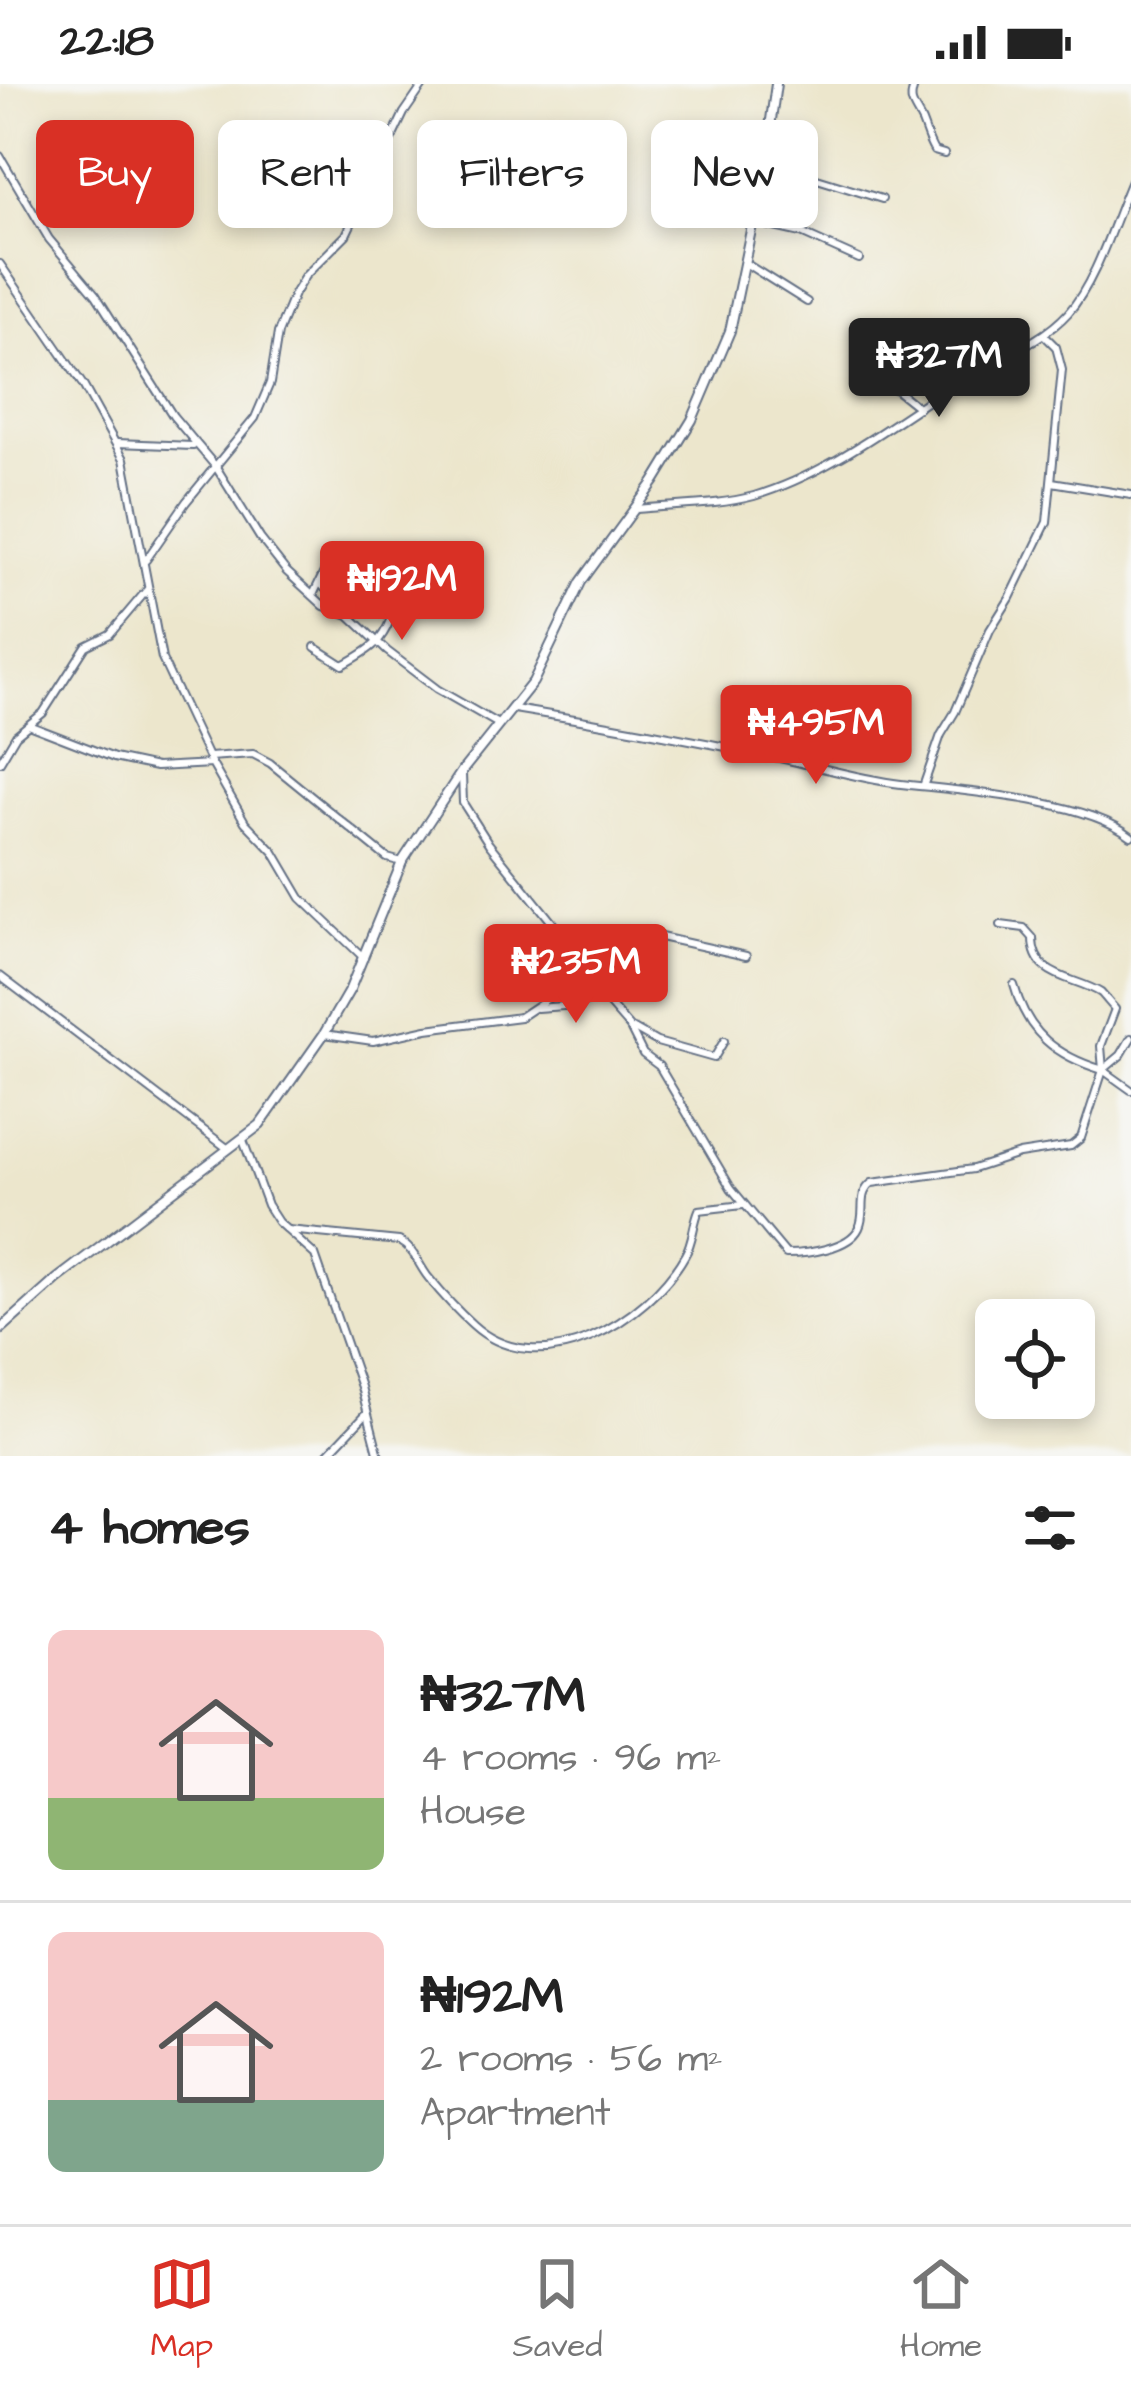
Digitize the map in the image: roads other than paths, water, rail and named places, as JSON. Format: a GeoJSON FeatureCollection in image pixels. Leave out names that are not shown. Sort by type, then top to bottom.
{"type":"FeatureCollection","features":[{"type":"Feature","properties":{"kind":"street"},"geometry":{"type":"LineString","coordinates":[[146,560],[263,403],[278,334],[298,286],[346,235],[404,113],[424,84]]}},
{"type":"Feature","properties":{"kind":"street"},"geometry":{"type":"LineString","coordinates":[[771,120],[776,84]]}},
{"type":"Feature","properties":{"kind":"street"},"geometry":{"type":"LineString","coordinates":[[915,84],[912,110],[921,119],[934,151],[944,154]]}},
{"type":"Feature","properties":{"kind":"street"},"geometry":{"type":"LineString","coordinates":[[0,156],[49,239],[96,296],[172,416],[216,467],[260,538],[324,607],[349,615]]}},
{"type":"Feature","properties":{"kind":"street"},"geometry":{"type":"LineString","coordinates":[[818,179],[882,199]]}},
{"type":"Feature","properties":{"kind":"street"},"geometry":{"type":"LineString","coordinates":[[635,509],[751,496],[848,453],[962,380],[1044,335],[1070,311],[1083,290],[1131,181]]}},
{"type":"Feature","properties":{"kind":"street"},"geometry":{"type":"LineString","coordinates":[[0,1330],[75,1264],[260,1125],[324,1034],[364,958],[402,862],[463,771],[533,682],[581,582],[692,420],[730,331],[751,228]]}},
{"type":"Feature","properties":{"kind":"street"},"geometry":{"type":"LineString","coordinates":[[779,228],[859,259]]}},
{"type":"Feature","properties":{"kind":"street"},"geometry":{"type":"LineString","coordinates":[[745,263],[807,302]]}},
{"type":"Feature","properties":{"kind":"street"},"geometry":{"type":"LineString","coordinates":[[0,264],[83,385],[124,459],[162,659],[210,761],[244,821],[274,852],[301,898],[364,958]]}},
{"type":"Feature","properties":{"kind":"street"},"geometry":{"type":"LineString","coordinates":[[924,784],[941,735],[990,630],[1047,522],[1062,370],[1057,347],[1044,335]]}},
{"type":"Feature","properties":{"kind":"street"},"geometry":{"type":"LineString","coordinates":[[906,340],[946,359],[962,380]]}},
{"type":"Feature","properties":{"kind":"street"},"geometry":{"type":"LineString","coordinates":[[866,371],[919,408]]}},
{"type":"Feature","properties":{"kind":"street"},"geometry":{"type":"LineString","coordinates":[[115,443],[197,446]]}},
{"type":"Feature","properties":{"kind":"street"},"geometry":{"type":"LineString","coordinates":[[1052,482],[1131,495]]}},
{"type":"Feature","properties":{"kind":"street"},"geometry":{"type":"LineString","coordinates":[[315,646],[344,665],[377,642],[393,618],[395,585],[388,555],[379,545]]}},
{"type":"Feature","properties":{"kind":"street"},"geometry":{"type":"LineString","coordinates":[[314,595],[326,568],[345,560]]}},
{"type":"Feature","properties":{"kind":"street"},"geometry":{"type":"LineString","coordinates":[[320,583],[377,642],[437,689],[500,726]]}},
{"type":"Feature","properties":{"kind":"street"},"geometry":{"type":"LineString","coordinates":[[0,762],[16,735],[43,713],[86,646],[110,634],[149,589]]}},
{"type":"Feature","properties":{"kind":"street"},"geometry":{"type":"LineString","coordinates":[[514,709],[637,729],[901,784],[924,784],[1079,813],[1120,827],[1131,836]]}},
{"type":"Feature","properties":{"kind":"street"},"geometry":{"type":"LineString","coordinates":[[29,725],[114,758],[156,767],[253,754],[387,858],[402,862]]}},
{"type":"Feature","properties":{"kind":"street"},"geometry":{"type":"LineString","coordinates":[[462,800],[463,771]]}},
{"type":"Feature","properties":{"kind":"street"},"geometry":{"type":"LineString","coordinates":[[448,792],[462,800],[489,844],[580,957],[644,1054],[659,1066],[743,1205],[786,1254],[836,1245],[857,1232],[864,1192],[872,1183],[973,1169],[1019,1154],[1074,1145],[1081,1138],[1103,1070],[1101,1046],[1114,1009],[1102,994],[1044,968],[1024,928],[1001,926]]}},
{"type":"Feature","properties":{"kind":"street"},"geometry":{"type":"LineString","coordinates":[[538,1008],[604,998],[645,940],[656,936],[746,956]]}},
{"type":"Feature","properties":{"kind":"street"},"geometry":{"type":"LineString","coordinates":[[324,1034],[373,1041],[520,1018],[538,1008],[580,957]]}},
{"type":"Feature","properties":{"kind":"street"},"geometry":{"type":"LineString","coordinates":[[0,976],[230,1150]]}},
{"type":"Feature","properties":{"kind":"street"},"geometry":{"type":"LineString","coordinates":[[1015,985],[1022,1013],[1058,1052],[1103,1070],[1131,1090]]}},
{"type":"Feature","properties":{"kind":"street"},"geometry":{"type":"LineString","coordinates":[[0,999],[12,988]]}},
{"type":"Feature","properties":{"kind":"street"},"geometry":{"type":"LineString","coordinates":[[589,1003],[614,1009]]}},
{"type":"Feature","properties":{"kind":"street"},"geometry":{"type":"LineString","coordinates":[[630,1028],[657,1042],[714,1058],[724,1041]]}},
{"type":"Feature","properties":{"kind":"street"},"geometry":{"type":"LineString","coordinates":[[1103,1070],[1121,1055],[1131,1038]]}},
{"type":"Feature","properties":{"kind":"street"},"geometry":{"type":"LineString","coordinates":[[243,1140],[267,1204],[315,1255],[361,1387],[379,1456]]}},
{"type":"Feature","properties":{"kind":"street"},"geometry":{"type":"LineString","coordinates":[[288,1230],[399,1241],[409,1246],[429,1279],[464,1316],[493,1340],[557,1349],[594,1337],[667,1280],[688,1252],[699,1210],[743,1205]]}},
{"type":"Feature","properties":{"kind":"street"},"geometry":{"type":"LineString","coordinates":[[326,1456],[365,1415]]}}]}
